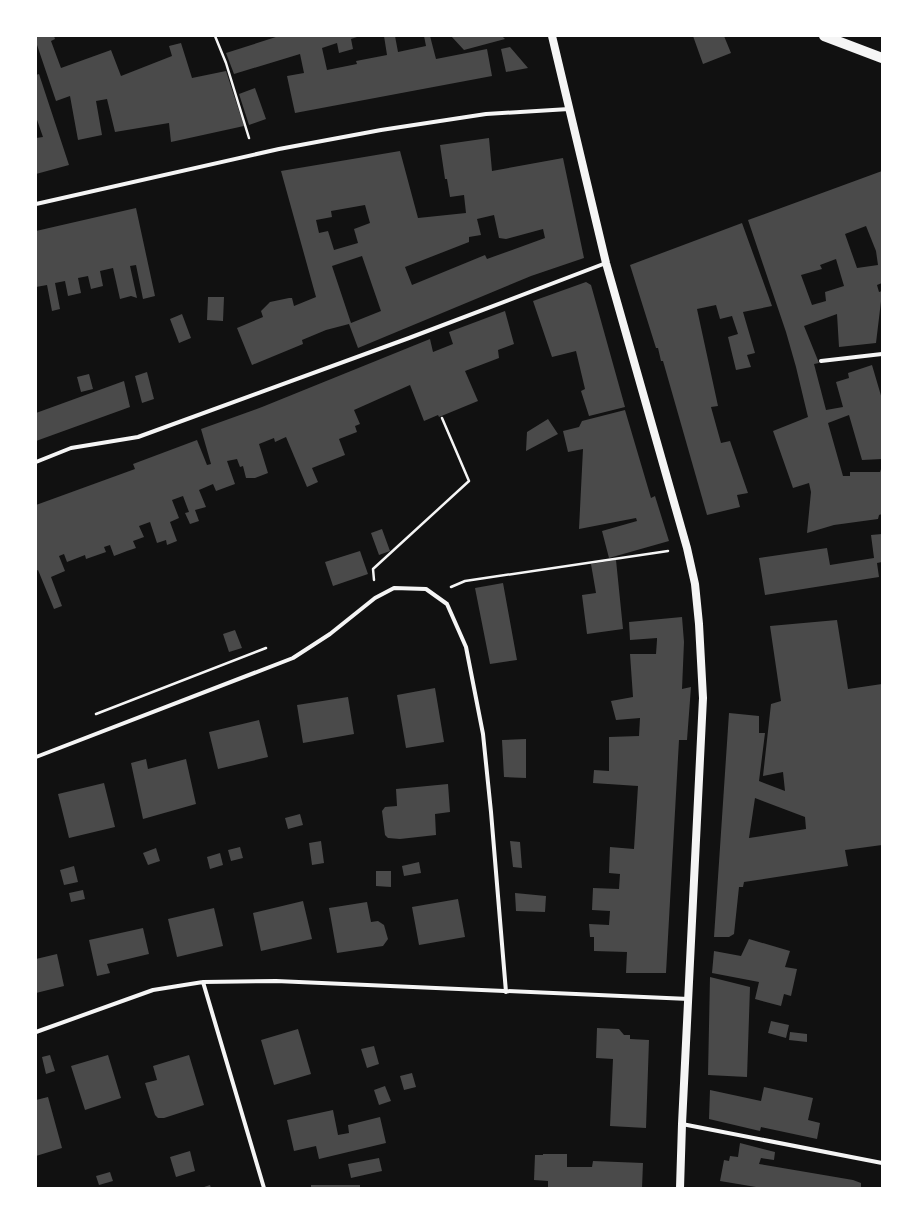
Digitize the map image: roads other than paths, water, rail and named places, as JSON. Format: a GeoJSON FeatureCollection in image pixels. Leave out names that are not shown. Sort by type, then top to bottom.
{"type":"FeatureCollection","features":[{"type":"Feature","properties":{"kind":"main road"},"geometry":{"type":"LineString","coordinates":[[552,36],[606,262],[687,548],[695,584],[703,698],[680,1188]]}},
{"type":"Feature","properties":{"kind":"main road"},"geometry":{"type":"LineString","coordinates":[[824,36],[882,58]]}},
{"type":"Feature","properties":{"kind":"street"},"geometry":{"type":"LineString","coordinates":[[36,204],[254,154],[381,130],[486,114],[570,109]]}},
{"type":"Feature","properties":{"kind":"street"},"geometry":{"type":"LineString","coordinates":[[36,462],[71,448],[138,437],[186,418],[409,338],[606,262]]}},
{"type":"Feature","properties":{"kind":"street"},"geometry":{"type":"LineString","coordinates":[[821,361],[882,354]]}},
{"type":"Feature","properties":{"kind":"street"},"geometry":{"type":"LineString","coordinates":[[36,758],[293,658],[330,634],[375,598],[394,588],[426,589],[447,604],[466,647],[483,734],[506,992]]}},
{"type":"Feature","properties":{"kind":"street"},"geometry":{"type":"LineString","coordinates":[[36,1032],[153,990],[203,982],[276,981],[689,999]]}},
{"type":"Feature","properties":{"kind":"street"},"geometry":{"type":"LineString","coordinates":[[203,982],[264,1188]]}},
{"type":"Feature","properties":{"kind":"street"},"geometry":{"type":"LineString","coordinates":[[682,1124],[882,1164]]}}]}
